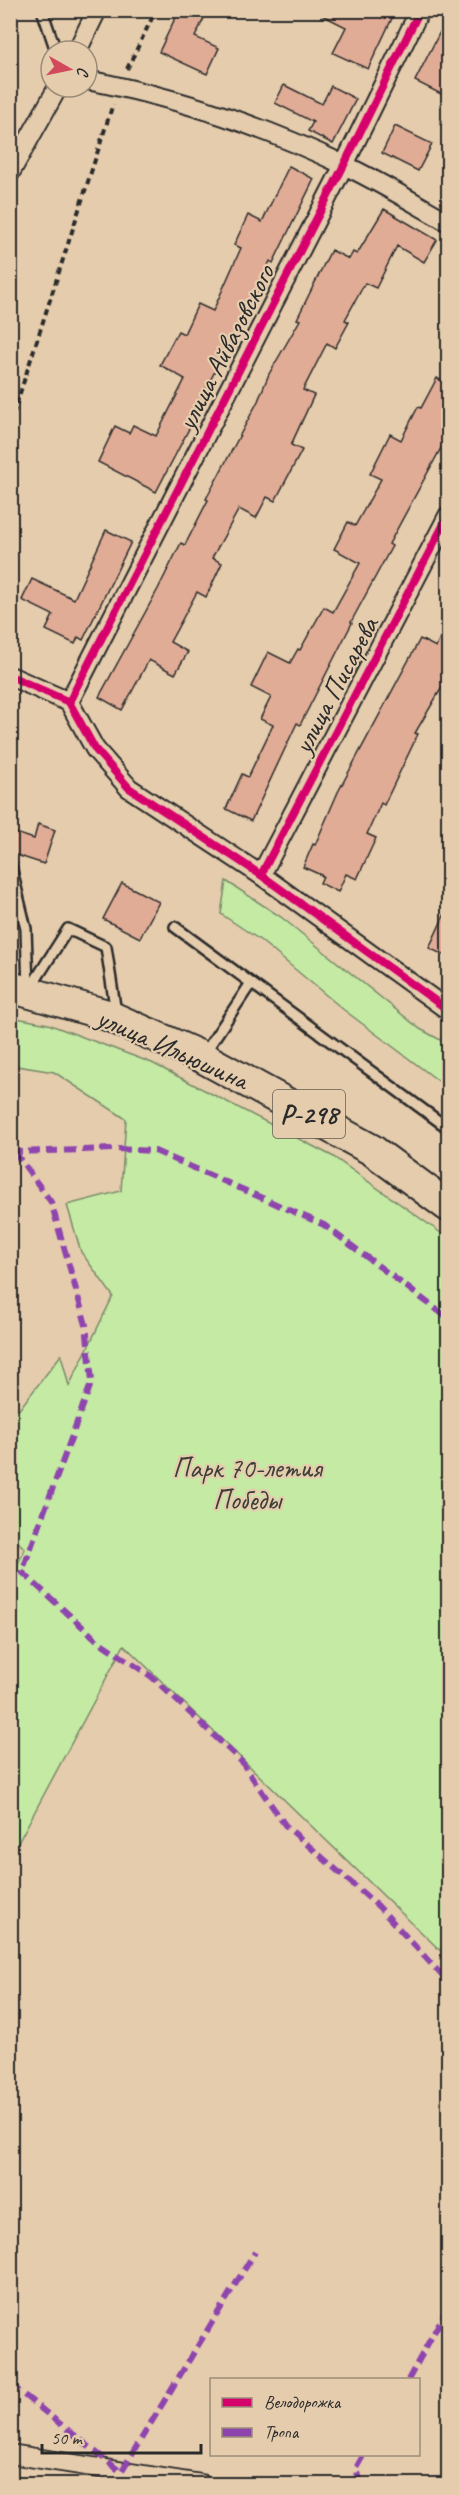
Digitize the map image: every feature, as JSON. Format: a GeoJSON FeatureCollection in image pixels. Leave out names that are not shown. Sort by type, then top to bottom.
{"type":"FeatureCollection","features":[{"type":"Feature","properties":{"kind":"highway","name":"улица Ильюшина"},"geometry":{"type":"LineString","coordinates":[[19,989],[116,1019],[202,1057],[372,1150],[448,1206]]}},
{"type":"Feature","properties":{"kind":"street"},"geometry":{"type":"LineString","coordinates":[[83,39],[97,10]]}},
{"type":"Feature","properties":{"kind":"street","name":"улица Айвазовского"},"geometry":{"type":"LineString","coordinates":[[69,702],[344,165],[420,10]]}},
{"type":"Feature","properties":{"kind":"street"},"geometry":{"type":"LineString","coordinates":[[99,82],[143,91],[243,123],[344,165],[448,222]]}},
{"type":"Feature","properties":{"kind":"street"},"geometry":{"type":"LineString","coordinates":[[10,172],[51,99]]}},
{"type":"Feature","properties":{"kind":"street","name":"улица Писарева"},"geometry":{"type":"LineString","coordinates":[[261,875],[448,516]]}},
{"type":"Feature","properties":{"kind":"street"},"geometry":{"type":"LineString","coordinates":[[10,676],[69,702],[95,749],[129,788],[261,875],[448,1010]]}},
{"type":"Feature","properties":{"kind":"street"},"geometry":{"type":"LineString","coordinates":[[10,2454],[201,2484]]}},
{"type":"Feature","properties":{"kind":"lane"},"geometry":{"type":"LineString","coordinates":[[42,10],[52,39]]}},
{"type":"Feature","properties":{"kind":"lane"},"geometry":{"type":"LineString","coordinates":[[10,862],[27,929],[19,989]]}},
{"type":"Feature","properties":{"kind":"lane"},"geometry":{"type":"LineString","coordinates":[[175,927],[448,1128]]}},
{"type":"Feature","properties":{"kind":"lane"},"geometry":{"type":"LineString","coordinates":[[19,989],[68,929],[106,947],[116,1019]]}},
{"type":"Feature","properties":{"kind":"lane"},"geometry":{"type":"LineString","coordinates":[[202,1057],[251,983]]}},
{"type":"Feature","properties":{"kind":"path"},"geometry":{"type":"LineString","coordinates":[[10,424],[119,86],[156,10]]}},
{"type":"Feature","properties":{"kind":"green space"},"geometry":{"type":"Polygon","coordinates":[[[226,881],[281,917],[420,1029],[448,1044],[448,1088],[344,1010],[260,940],[221,914],[226,881]]]}},
{"type":"Feature","properties":{"kind":"green space","name":"Парк 70-летия Победы"},"geometry":{"type":"Polygon","coordinates":[[[11,1017],[48,1024],[152,1063],[332,1156],[448,1238],[446,1240],[448,1242],[448,1958],[124,1645],[11,1856],[11,1578],[25,1549],[11,1535],[11,1420],[61,1355],[69,1386],[113,1296],[81,1252],[67,1205],[121,1191],[126,1119],[54,1072],[11,1065],[11,1017]]]}},
{"type":"Feature","properties":{"kind":"building"},"geometry":{"type":"Polygon","coordinates":[[[179,10],[208,10],[195,37],[219,48],[207,74],[159,52],[179,10]]]}},
{"type":"Feature","properties":{"kind":"building"},"geometry":{"type":"Polygon","coordinates":[[[312,10],[396,10],[368,69],[333,53],[346,27],[312,10]]]}},
{"type":"Feature","properties":{"kind":"building"},"geometry":{"type":"Polygon","coordinates":[[[448,16],[448,80],[441,94],[415,81],[448,16]]]}},
{"type":"Feature","properties":{"kind":"building"},"geometry":{"type":"Polygon","coordinates":[[[284,85],[322,104],[331,86],[356,99],[333,144],[308,131],[313,122],[275,103],[284,85]]]}},
{"type":"Feature","properties":{"kind":"building"},"geometry":{"type":"Polygon","coordinates":[[[395,126],[432,144],[418,171],[382,153],[395,126]]]}},
{"type":"Feature","properties":{"kind":"building"},"geometry":{"type":"Polygon","coordinates":[[[289,166],[314,179],[273,263],[270,261],[255,295],[202,396],[205,398],[156,492],[98,462],[115,426],[129,433],[133,425],[156,436],[185,379],[160,365],[178,331],[184,334],[198,304],[213,311],[241,248],[234,245],[248,215],[262,222],[289,166]]]}},
{"type":"Feature","properties":{"kind":"building"},"geometry":{"type":"Polygon","coordinates":[[[384,209],[437,240],[424,262],[397,246],[376,288],[365,283],[345,320],[349,322],[335,348],[327,343],[303,390],[314,395],[291,445],[302,450],[275,501],[267,497],[256,518],[239,509],[212,558],[222,563],[206,597],[197,592],[170,642],[188,652],[175,674],[149,660],[122,710],[99,697],[181,543],[185,545],[208,500],[206,499],[258,401],[269,374],[300,320],[297,319],[331,250],[349,259],[353,252],[357,254],[384,209]]]}},
{"type":"Feature","properties":{"kind":"building"},"geometry":{"type":"Polygon","coordinates":[[[437,378],[448,385],[448,435],[389,544],[392,546],[300,725],[297,723],[251,821],[226,809],[242,774],[248,777],[273,725],[260,719],[271,697],[251,687],[268,652],[290,663],[298,649],[300,650],[324,607],[333,612],[360,563],[334,549],[348,522],[355,526],[381,479],[370,474],[390,434],[401,440],[418,407],[421,408],[437,378]]]}},
{"type":"Feature","properties":{"kind":"building"},"geometry":{"type":"Polygon","coordinates":[[[106,530],[131,542],[83,640],[78,637],[75,644],[46,630],[53,615],[22,600],[32,579],[74,599],[106,530]]]}},
{"type":"Feature","properties":{"kind":"building"},"geometry":{"type":"Polygon","coordinates":[[[448,622],[448,677],[415,733],[418,734],[384,805],[381,803],[367,834],[376,838],[357,879],[346,874],[338,892],[320,883],[323,876],[303,867],[338,792],[420,639],[436,647],[448,622]]]}},
{"type":"Feature","properties":{"kind":"building"},"geometry":{"type":"Polygon","coordinates":[[[38,824],[55,830],[44,864],[10,853],[10,831],[34,839],[38,824]]]}},
{"type":"Feature","properties":{"kind":"building"},"geometry":{"type":"Polygon","coordinates":[[[122,883],[159,902],[140,938],[103,919],[122,883]]]}},
{"type":"Feature","properties":{"kind":"building"},"geometry":{"type":"Polygon","coordinates":[[[448,907],[448,957],[429,948],[448,907]]]}},
{"type":"Feature","properties":{"kind":"marked path"},"geometry":{"type":"LineString","coordinates":[[10,1152],[116,1149],[155,1151],[324,1225],[448,1318]]}},
{"type":"Feature","properties":{"kind":"marked path"},"geometry":{"type":"LineString","coordinates":[[14,1151],[51,1202],[86,1325],[92,1381],[22,1572],[98,1641],[152,1677],[241,1761],[285,1825],[379,1907],[448,1982]]}},
{"type":"Feature","properties":{"kind":"marked path"},"geometry":{"type":"LineString","coordinates":[[10,2384],[121,2472],[255,2252]]}},
{"type":"Feature","properties":{"kind":"marked path"},"geometry":{"type":"LineString","coordinates":[[409,2378],[448,2307]]}},
{"type":"Feature","properties":{"kind":"marked path"},"geometry":{"type":"LineString","coordinates":[[360,2484],[356,2468],[363,2456]]}},
{"type":"Feature","properties":{"kind":"cycle path"},"geometry":{"type":"LineString","coordinates":[[69,702],[344,165],[420,10]]}},
{"type":"Feature","properties":{"kind":"cycle path"},"geometry":{"type":"LineString","coordinates":[[261,875],[448,516]]}},
{"type":"Feature","properties":{"kind":"cycle path"},"geometry":{"type":"LineString","coordinates":[[10,676],[69,702],[95,749],[129,788],[261,875],[448,1010]]}}]}
